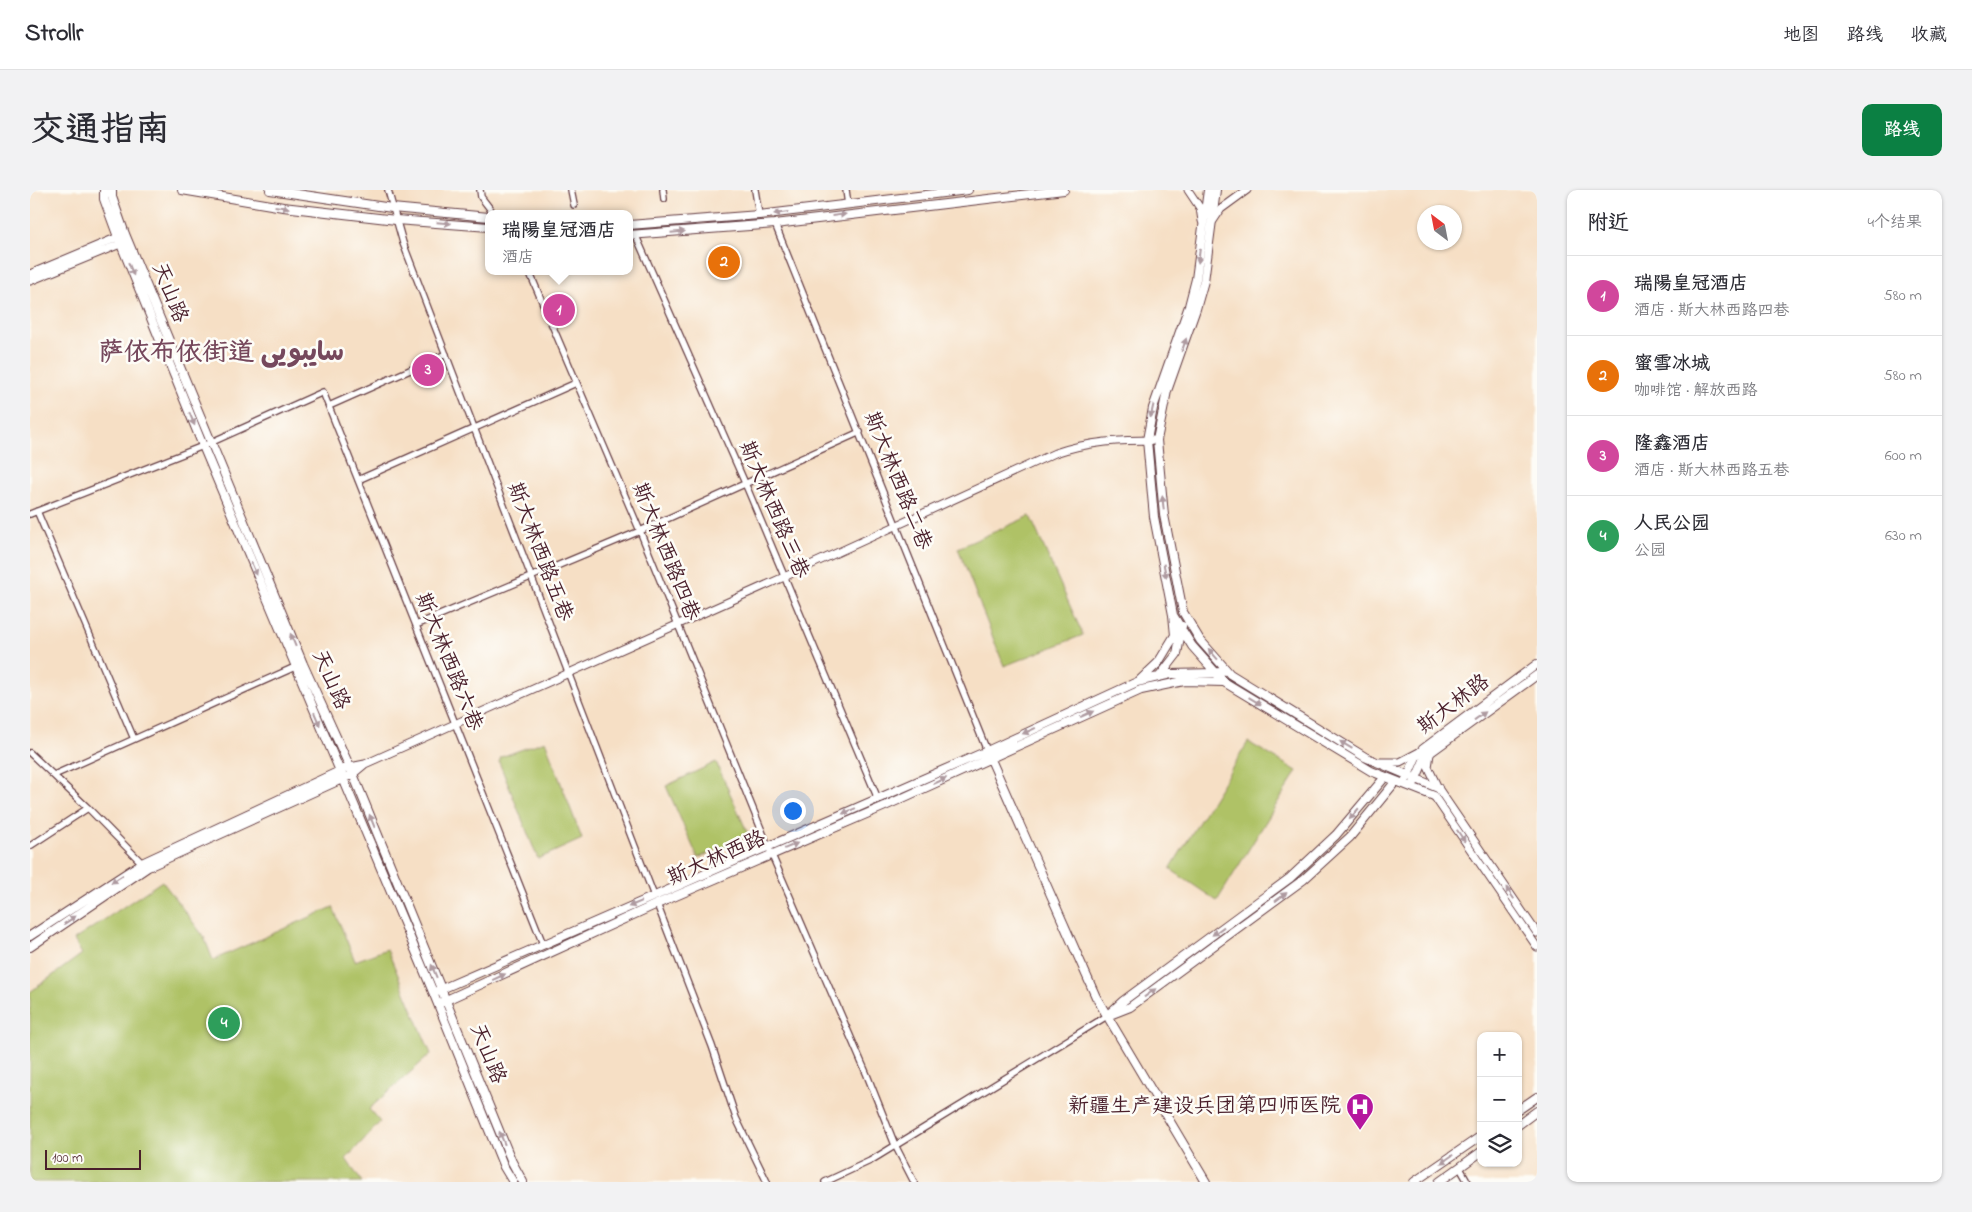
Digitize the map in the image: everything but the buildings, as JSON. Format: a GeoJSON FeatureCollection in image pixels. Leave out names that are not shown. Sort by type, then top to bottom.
{"type":"FeatureCollection","features":[{"type":"Feature","properties":{"kind":"main road","name":"天山路"},"geometry":{"type":"LineString","coordinates":[[104,190],[104,199],[211,442],[303,664],[352,770],[442,989],[442,1002],[504,1166],[513,1182]]}},
{"type":"Feature","properties":{"kind":"main road","name":"天山路"},"geometry":{"type":"LineString","coordinates":[[112,190],[112,197],[123,239],[202,446],[433,992],[442,1002],[512,1162],[523,1182]]}},
{"type":"Feature","properties":{"kind":"main road"},"geometry":{"type":"LineString","coordinates":[[187,190],[283,207],[396,220],[485,227]]}},
{"type":"Feature","properties":{"kind":"main road"},"geometry":{"type":"LineString","coordinates":[[270,190],[392,208],[485,217]]}},
{"type":"Feature","properties":{"kind":"main road"},"geometry":{"type":"LineString","coordinates":[[633,225],[759,215],[968,190]]}},
{"type":"Feature","properties":{"kind":"main road"},"geometry":{"type":"LineString","coordinates":[[633,236],[775,224],[1064,190]]}},
{"type":"Feature","properties":{"kind":"main road"},"geometry":{"type":"LineString","coordinates":[[1147,687],[1160,676],[1176,654],[1182,628],[1183,612],[1164,515],[1158,440],[1168,391],[1204,281],[1208,190]]}},
{"type":"Feature","properties":{"kind":"main road"},"geometry":{"type":"LineString","coordinates":[[1138,682],[1158,663],[1174,635],[1173,615],[1154,517],[1147,440],[1153,408],[1189,306],[1216,190]]}},
{"type":"Feature","properties":{"kind":"main road"},"geometry":{"type":"LineString","coordinates":[[1183,612],[1200,640],[1226,670],[1238,679],[1376,762],[1438,788]]}},
{"type":"Feature","properties":{"kind":"main road"},"geometry":{"type":"LineString","coordinates":[[1173,615],[1192,646],[1224,682],[1359,764],[1385,777],[1434,796]]}},
{"type":"Feature","properties":{"kind":"main road","name":"斯大林路"},"geometry":{"type":"LineString","coordinates":[[1409,786],[1416,779],[1427,751],[1537,664]]}},
{"type":"Feature","properties":{"kind":"main road"},"geometry":{"type":"LineString","coordinates":[[1138,682],[1171,674],[1216,673],[1226,670]]}},
{"type":"Feature","properties":{"kind":"main road","name":"斯大林路"},"geometry":{"type":"LineString","coordinates":[[1409,786],[1407,775],[1416,757],[1537,674]]}},
{"type":"Feature","properties":{"kind":"main road"},"geometry":{"type":"LineString","coordinates":[[1147,687],[1184,681],[1224,682]]}},
{"type":"Feature","properties":{"kind":"main road","name":"斯大林西路"},"geometry":{"type":"LineString","coordinates":[[770,850],[885,806],[1138,682]]}},
{"type":"Feature","properties":{"kind":"main road","name":"斯大林西路"},"geometry":{"type":"LineString","coordinates":[[442,1002],[656,900],[770,850],[878,798],[989,754],[1147,687]]}},
{"type":"Feature","properties":{"kind":"main road"},"geometry":{"type":"LineString","coordinates":[[989,754],[1096,997],[1206,1182]]}},
{"type":"Feature","properties":{"kind":"main road"},"geometry":{"type":"LineString","coordinates":[[30,936],[142,863],[352,770]]}},
{"type":"Feature","properties":{"kind":"main road"},"geometry":{"type":"LineString","coordinates":[[30,947],[148,867],[340,774]]}},
{"type":"Feature","properties":{"kind":"main road"},"geometry":{"type":"LineString","coordinates":[[1108,1016],[1123,1000],[1290,878],[1336,835],[1385,777]]}},
{"type":"Feature","properties":{"kind":"main road"},"geometry":{"type":"LineString","coordinates":[[1108,1016],[1130,1007],[1303,880],[1350,837],[1396,781]]}},
{"type":"Feature","properties":{"kind":"main road","name":"斯大林西路"},"geometry":{"type":"LineString","coordinates":[[433,992],[543,944],[656,900]]}},
{"type":"Feature","properties":{"kind":"main road"},"geometry":{"type":"LineString","coordinates":[[1522,1107],[1537,1097]]}},
{"type":"Feature","properties":{"kind":"main road"},"geometry":{"type":"LineString","coordinates":[[1522,1122],[1537,1111]]}},
{"type":"Feature","properties":{"kind":"main road"},"geometry":{"type":"LineString","coordinates":[[1414,1182],[1477,1139]]}},
{"type":"Feature","properties":{"kind":"main road"},"geometry":{"type":"LineString","coordinates":[[1439,1182],[1477,1155]]}},
{"type":"Feature","properties":{"kind":"street","name":"斯大林西路五巷"},"geometry":{"type":"LineString","coordinates":[[388,190],[403,243],[712,1046],[736,1118],[767,1182]]}},
{"type":"Feature","properties":{"kind":"street"},"geometry":{"type":"LineString","coordinates":[[480,190],[481,197],[491,210]]}},
{"type":"Feature","properties":{"kind":"street"},"geometry":{"type":"LineString","coordinates":[[571,190],[574,205]]}},
{"type":"Feature","properties":{"kind":"street"},"geometry":{"type":"LineString","coordinates":[[663,190],[664,199]]}},
{"type":"Feature","properties":{"kind":"street"},"geometry":{"type":"LineString","coordinates":[[755,190],[759,215]]}},
{"type":"Feature","properties":{"kind":"street"},"geometry":{"type":"LineString","coordinates":[[846,190],[848,204]]}},
{"type":"Feature","properties":{"kind":"street"},"geometry":{"type":"LineString","coordinates":[[1188,190],[1200,208],[1207,227]]}},
{"type":"Feature","properties":{"kind":"street"},"geometry":{"type":"LineString","coordinates":[[1207,227],[1221,209],[1247,190]]}},
{"type":"Feature","properties":{"kind":"street","name":"斯大林西路二巷"},"geometry":{"type":"LineString","coordinates":[[775,224],[989,754]]}},
{"type":"Feature","properties":{"kind":"street","name":"斯大林西路三巷"},"geometry":{"type":"LineString","coordinates":[[633,238],[745,484],[878,798]]}},
{"type":"Feature","properties":{"kind":"street"},"geometry":{"type":"LineString","coordinates":[[30,274],[123,239]]}},
{"type":"Feature","properties":{"kind":"street"},"geometry":{"type":"LineString","coordinates":[[30,281],[123,239]]}},
{"type":"Feature","properties":{"kind":"street","name":"斯大林西路四巷"},"geometry":{"type":"LineString","coordinates":[[531,275],[640,531],[770,850],[895,1145],[914,1182]]}},
{"type":"Feature","properties":{"kind":"street"},"geometry":{"type":"LineString","coordinates":[[329,406],[446,354]]}},
{"type":"Feature","properties":{"kind":"street"},"geometry":{"type":"LineString","coordinates":[[358,480],[576,383]]}},
{"type":"Feature","properties":{"kind":"street","name":"斯大林西路六巷"},"geometry":{"type":"LineString","coordinates":[[211,442],[323,392],[543,944]]}},
{"type":"Feature","properties":{"kind":"street"},"geometry":{"type":"LineString","coordinates":[[416,625],[531,575],[640,531],[860,432]]}},
{"type":"Feature","properties":{"kind":"street"},"geometry":{"type":"LineString","coordinates":[[352,770],[784,577],[896,524],[1055,453],[1074,446],[1116,440],[1158,440]]}},
{"type":"Feature","properties":{"kind":"street"},"geometry":{"type":"LineString","coordinates":[[30,514],[211,442]]}},
{"type":"Feature","properties":{"kind":"street"},"geometry":{"type":"LineString","coordinates":[[37,511],[134,739]]}},
{"type":"Feature","properties":{"kind":"street"},"geometry":{"type":"LineString","coordinates":[[54,775],[294,667]]}},
{"type":"Feature","properties":{"kind":"street"},"geometry":{"type":"LineString","coordinates":[[1376,762],[1400,762],[1427,751],[1428,767],[1438,788],[1537,933]]}},
{"type":"Feature","properties":{"kind":"street"},"geometry":{"type":"LineString","coordinates":[[30,753],[142,863]]}},
{"type":"Feature","properties":{"kind":"street"},"geometry":{"type":"LineString","coordinates":[[1434,796],[1537,947]]}},
{"type":"Feature","properties":{"kind":"street"},"geometry":{"type":"LineString","coordinates":[[30,846],[88,808]]}},
{"type":"Feature","properties":{"kind":"street"},"geometry":{"type":"LineString","coordinates":[[825,1182],[870,1161],[1108,1016]]}},
{"type":"Feature","properties":{"kind":"street"},"geometry":{"type":"LineString","coordinates":[[1460,1168],[1468,1182]]}},
{"type":"Feature","properties":{"kind":"green space"},"geometry":{"type":"Polygon","coordinates":[[[1030,516],[1083,635],[1004,666],[958,548],[1030,516]]]}},
{"type":"Feature","properties":{"kind":"green space"},"geometry":{"type":"Polygon","coordinates":[[[545,741],[582,839],[538,859],[499,762],[501,757],[545,741]]]}},
{"type":"Feature","properties":{"kind":"green space"},"geometry":{"type":"Polygon","coordinates":[[[1248,742],[1297,771],[1217,901],[1170,869],[1248,742]]]}},
{"type":"Feature","properties":{"kind":"green space"},"geometry":{"type":"Polygon","coordinates":[[[716,762],[749,836],[698,858],[666,786],[716,762]]]}},
{"type":"Feature","properties":{"kind":"green space"},"geometry":{"type":"Polygon","coordinates":[[[162,881],[204,937],[213,960],[333,907],[355,961],[387,949],[431,1054],[369,1109],[380,1122],[346,1159],[362,1182],[30,1182],[30,992],[82,954],[74,940],[162,881]]]}},
{"type":"Feature","properties":{"kind":"place","name":"蜜雪冰城"},"geometry":{"type":"Point","coordinates":[724,262]}},
{"type":"Feature","properties":{"kind":"place","name":"瑞陽皇冠酒店"},"geometry":{"type":"Point","coordinates":[559,310]}},
{"type":"Feature","properties":{"kind":"place","name":"隆鑫酒店"},"geometry":{"type":"Point","coordinates":[428,370]}},
{"type":"Feature","properties":{"kind":"place","name":"人民公园"},"geometry":{"type":"Point","coordinates":[224,1023]}},
{"type":"Feature","properties":{"kind":"place","name":"新疆生产建设兵团第四师医院"},"geometry":{"type":"Point","coordinates":[1360,1131]}},
{"type":"Feature","properties":{"kind":"district","name":"萨依布依街道 سايبويى"},"geometry":{"type":"Point","coordinates":[221,354]}}]}
